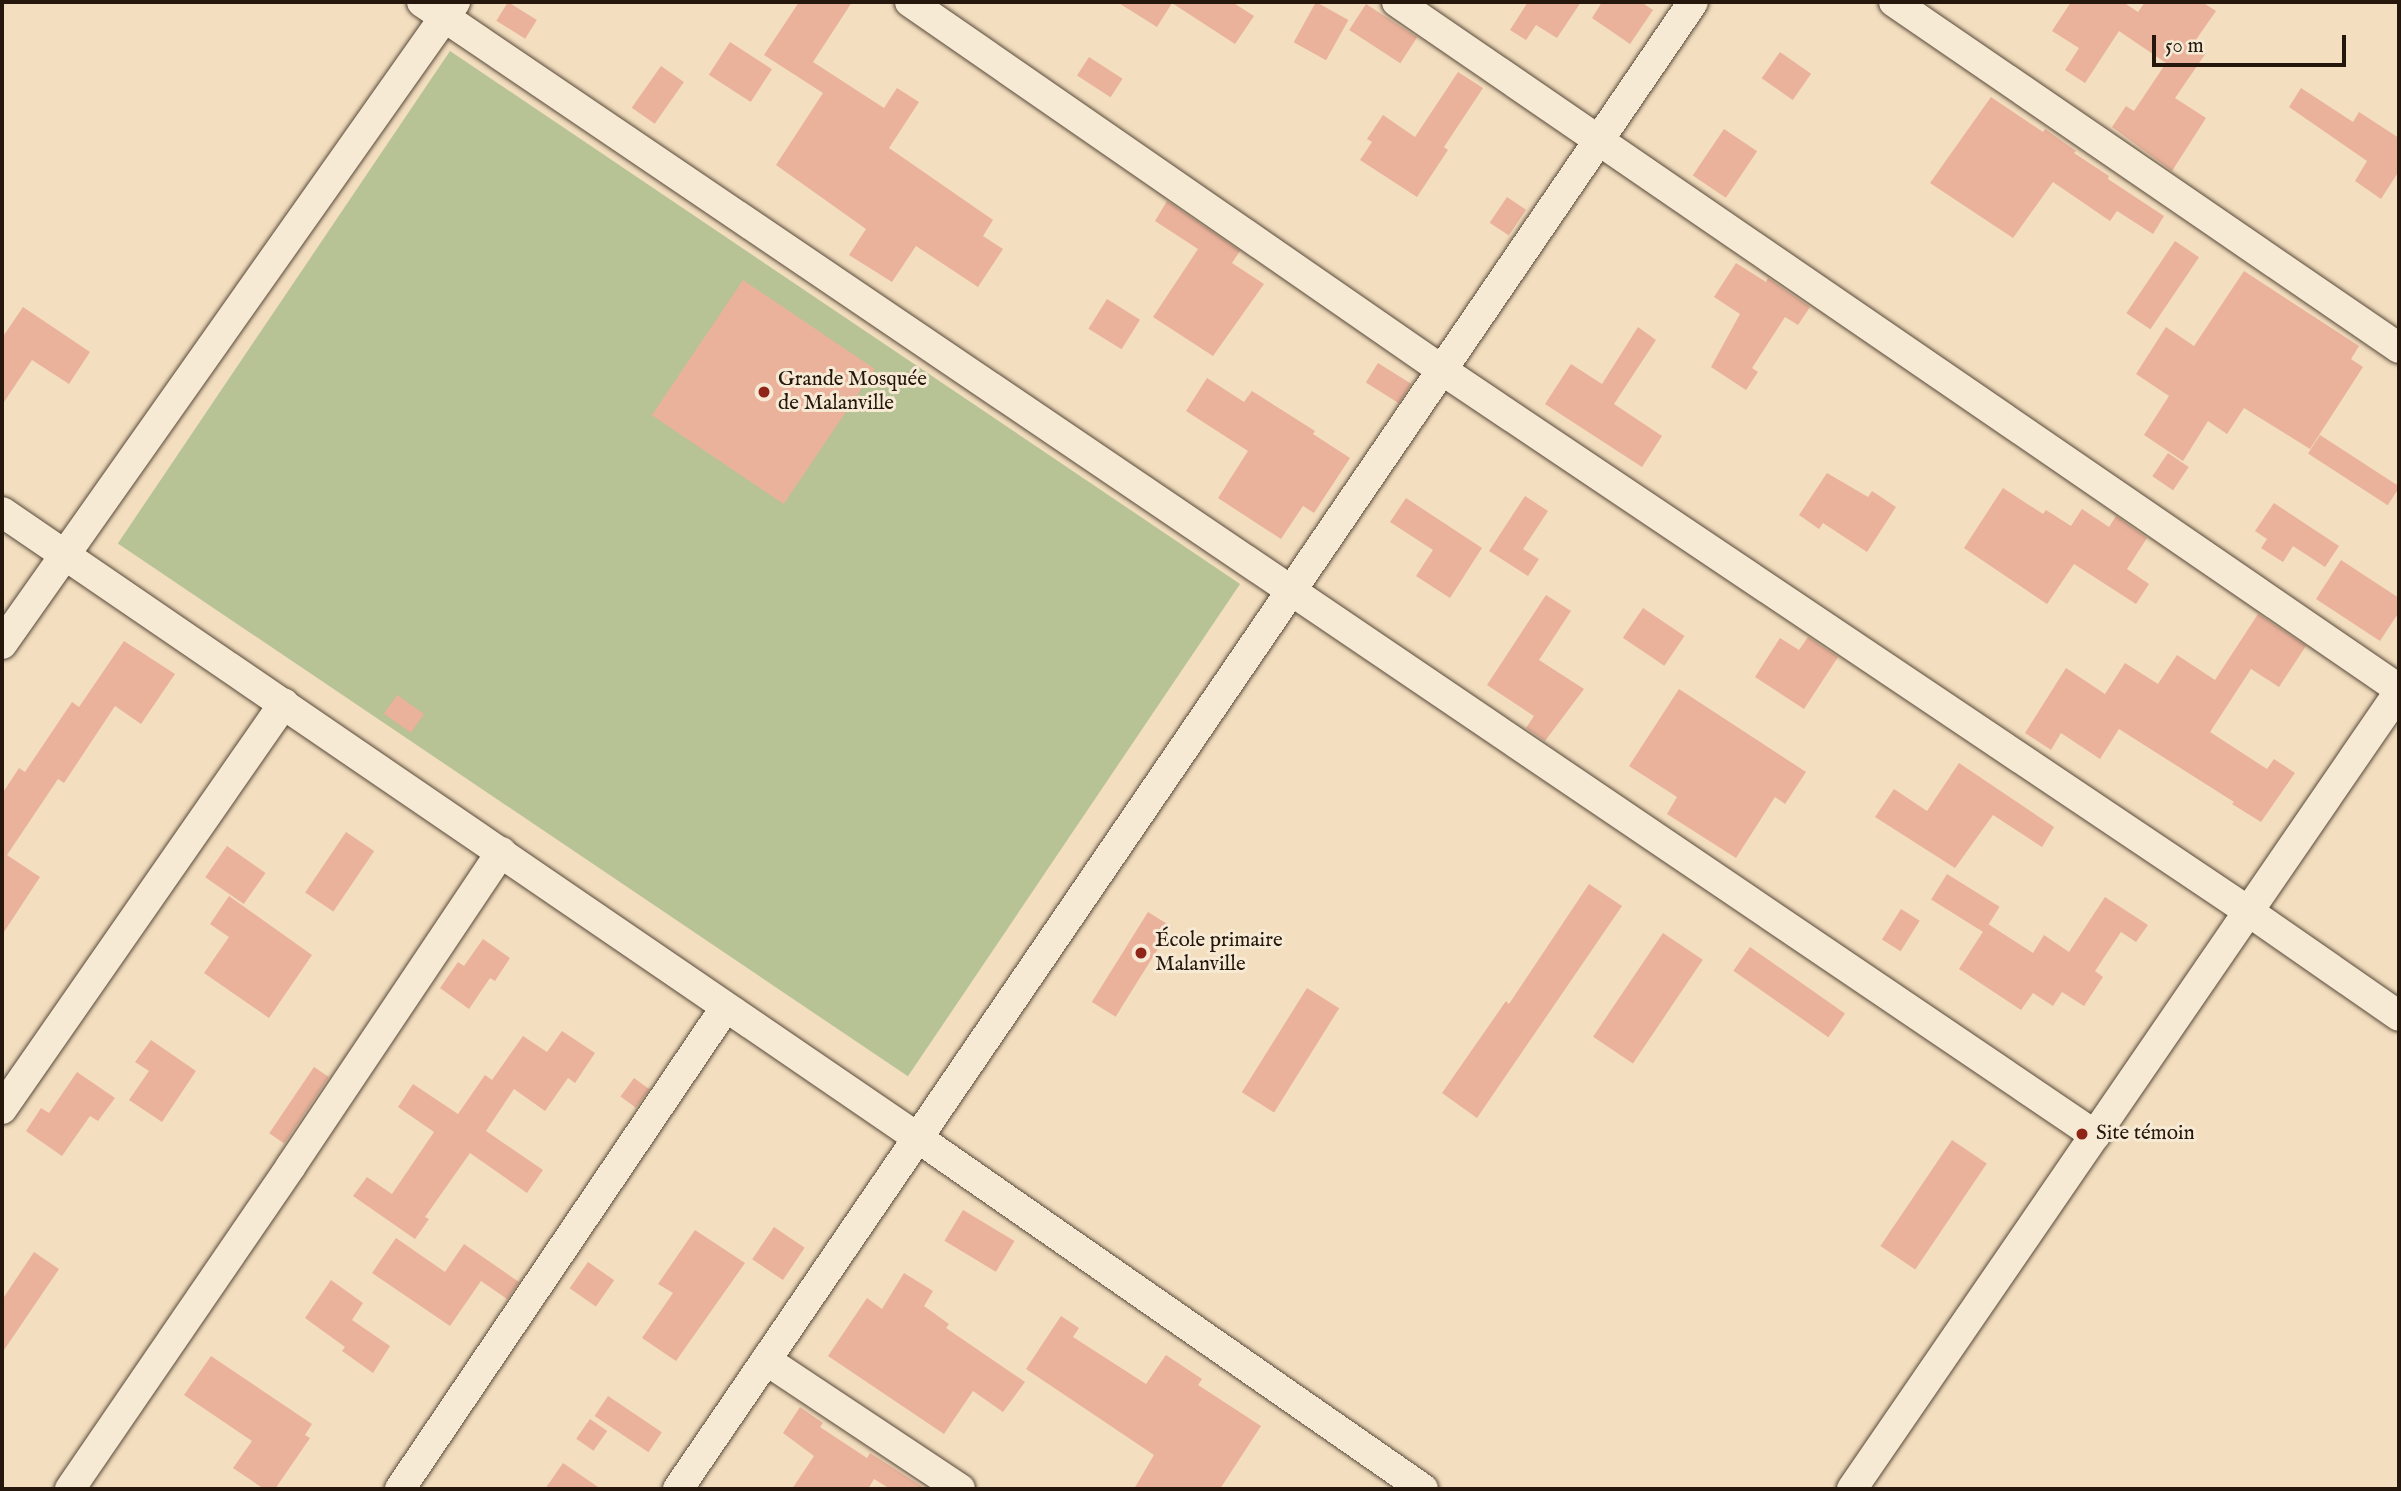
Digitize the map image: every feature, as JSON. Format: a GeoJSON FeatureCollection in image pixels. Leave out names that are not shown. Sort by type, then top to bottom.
{"type":"FeatureCollection","features":[{"type":"Feature","properties":{"kind":"street"},"geometry":{"type":"LineString","coordinates":[[910,2],[1442,370],[2248,911],[2399,1016]]}},
{"type":"Feature","properties":{"kind":"street"},"geometry":{"type":"LineString","coordinates":[[1397,2],[2399,690],[1852,1489]]}},
{"type":"Feature","properties":{"kind":"street"},"geometry":{"type":"LineString","coordinates":[[678,1489],[1693,2]]}},
{"type":"Feature","properties":{"kind":"street"},"geometry":{"type":"LineString","coordinates":[[1894,2],[2399,348]]}},
{"type":"Feature","properties":{"kind":"street"},"geometry":{"type":"LineString","coordinates":[[2,644],[440,7],[1291,591],[2095,1135]]}},
{"type":"Feature","properties":{"kind":"street"},"geometry":{"type":"LineString","coordinates":[[2,512],[918,1138],[1423,1489]]}},
{"type":"Feature","properties":{"kind":"street"},"geometry":{"type":"LineString","coordinates":[[2,1109],[284,703]]}},
{"type":"Feature","properties":{"kind":"street"},"geometry":{"type":"LineString","coordinates":[[70,1489],[501,852]]}},
{"type":"Feature","properties":{"kind":"street"},"geometry":{"type":"LineString","coordinates":[[400,1489],[726,1008]]}},
{"type":"Feature","properties":{"kind":"street"},"geometry":{"type":"LineString","coordinates":[[766,1360],[960,1489]]}},
{"type":"Feature","properties":{"kind":"green space"},"geometry":{"type":"Polygon","coordinates":[[[450,51],[1240,584],[908,1076],[118,543],[450,51]]]}},
{"type":"Feature","properties":{"kind":"building"},"geometry":{"type":"Polygon","coordinates":[[[508,2],[537,20],[525,39],[496,21],[508,2]]]}},
{"type":"Feature","properties":{"kind":"building"},"geometry":{"type":"Polygon","coordinates":[[[799,2],[852,2],[813,62],[884,108],[897,88],[919,102],[889,148],[993,220],[983,236],[1003,249],[978,287],[916,246],[892,282],[849,255],[866,229],[776,165],[823,93],[764,55],[799,2]]]}},
{"type":"Feature","properties":{"kind":"building"},"geometry":{"type":"Polygon","coordinates":[[[1117,2],[1232,2],[1254,16],[1235,44],[1172,3],[1157,27],[1117,2]]]}},
{"type":"Feature","properties":{"kind":"building"},"geometry":{"type":"Polygon","coordinates":[[[1316,2],[1348,20],[1326,60],[1294,42],[1316,2]]]}},
{"type":"Feature","properties":{"kind":"building"},"geometry":{"type":"Polygon","coordinates":[[[1528,2],[1581,2],[1557,38],[1536,25],[1526,40],[1510,30],[1528,2]]]}},
{"type":"Feature","properties":{"kind":"building"},"geometry":{"type":"Polygon","coordinates":[[[1602,2],[1641,2],[1653,10],[1630,44],[1592,18],[1602,2]]]}},
{"type":"Feature","properties":{"kind":"building"},"geometry":{"type":"Polygon","coordinates":[[[2071,2],[2123,2],[2138,12],[2145,2],[2202,2],[2216,11],[2193,44],[2206,53],[2175,98],[2206,118],[2172,171],[2112,127],[2126,106],[2134,111],[2166,63],[2119,31],[2085,83],[2065,70],[2079,48],[2052,31],[2071,2]]]}},
{"type":"Feature","properties":{"kind":"building"},"geometry":{"type":"Polygon","coordinates":[[[1366,4],[1417,37],[1400,63],[1349,30],[1366,4]]]}},
{"type":"Feature","properties":{"kind":"building"},"geometry":{"type":"Polygon","coordinates":[[[730,42],[772,69],[751,102],[709,75],[730,42]]]}},
{"type":"Feature","properties":{"kind":"building"},"geometry":{"type":"Polygon","coordinates":[[[1780,52],[1811,74],[1793,100],[1762,78],[1780,52]]]}},
{"type":"Feature","properties":{"kind":"building"},"geometry":{"type":"Polygon","coordinates":[[[1089,57],[1123,79],[1111,97],[1077,75],[1089,57]]]}},
{"type":"Feature","properties":{"kind":"building"},"geometry":{"type":"Polygon","coordinates":[[[661,66],[684,82],[655,124],[632,108],[661,66]]]}},
{"type":"Feature","properties":{"kind":"building"},"geometry":{"type":"Polygon","coordinates":[[[1458,72],[1483,88],[1444,147],[1448,150],[1417,197],[1360,160],[1372,142],[1367,139],[1383,115],[1415,137],[1458,72]]]}},
{"type":"Feature","properties":{"kind":"building"},"geometry":{"type":"Polygon","coordinates":[[[2301,88],[2353,122],[2359,112],[2399,138],[2399,171],[2381,199],[2355,181],[2367,161],[2289,107],[2301,88]]]}},
{"type":"Feature","properties":{"kind":"building"},"geometry":{"type":"Polygon","coordinates":[[[1991,97],[2043,132],[2045,129],[2076,151],[2074,153],[2109,176],[2108,179],[2164,216],[2153,234],[2117,211],[2110,221],[2053,182],[2013,238],[1930,183],[1991,97]]]}},
{"type":"Feature","properties":{"kind":"building"},"geometry":{"type":"Polygon","coordinates":[[[1724,129],[1757,151],[1726,198],[1693,175],[1724,129]]]}},
{"type":"Feature","properties":{"kind":"building"},"geometry":{"type":"Polygon","coordinates":[[[1507,197],[1526,210],[1509,236],[1490,223],[1507,197]]]}},
{"type":"Feature","properties":{"kind":"building"},"geometry":{"type":"Polygon","coordinates":[[[1167,201],[1240,251],[1232,263],[1264,284],[1213,356],[1153,317],[1198,249],[1155,221],[1167,201]]]}},
{"type":"Feature","properties":{"kind":"building"},"geometry":{"type":"Polygon","coordinates":[[[2175,241],[2199,257],[2150,329],[2126,313],[2175,241]]]}},
{"type":"Feature","properties":{"kind":"building"},"geometry":{"type":"Polygon","coordinates":[[[1736,263],[1766,282],[1768,278],[1810,307],[1798,325],[1785,317],[1752,368],[1758,372],[1746,390],[1711,367],[1740,314],[1714,297],[1736,263]]]}},
{"type":"Feature","properties":{"kind":"building"},"geometry":{"type":"Polygon","coordinates":[[[2244,271],[2359,346],[2351,359],[2363,367],[2310,449],[2244,408],[2227,434],[2208,421],[2183,461],[2144,435],[2169,396],[2136,374],[2166,327],[2194,346],[2244,271]]]}},
{"type":"Feature","properties":{"kind":"building","name":"Grande Mosquée de Malanville"},"geometry":{"type":"Polygon","coordinates":[[[743,280],[875,369],[784,504],[652,415],[743,280]]]}},
{"type":"Feature","properties":{"kind":"building"},"geometry":{"type":"Polygon","coordinates":[[[1107,299],[1140,320],[1122,349],[1088,329],[1107,299]]]}},
{"type":"Feature","properties":{"kind":"building"},"geometry":{"type":"Polygon","coordinates":[[[23,307],[90,352],[69,384],[32,360],[2,405],[2,338],[23,307]]]}},
{"type":"Feature","properties":{"kind":"building"},"geometry":{"type":"Polygon","coordinates":[[[1638,327],[1656,340],[1614,404],[1662,436],[1642,467],[1545,404],[1571,364],[1602,384],[1638,327]]]}},
{"type":"Feature","properties":{"kind":"building"},"geometry":{"type":"Polygon","coordinates":[[[1378,363],[1411,384],[1399,403],[1366,383],[1378,363]]]}},
{"type":"Feature","properties":{"kind":"building"},"geometry":{"type":"Polygon","coordinates":[[[1207,378],[1244,402],[1252,391],[1315,431],[1313,434],[1350,458],[1314,513],[1303,506],[1281,539],[1218,498],[1248,451],[1186,411],[1207,378]]]}},
{"type":"Feature","properties":{"kind":"building"},"geometry":{"type":"Polygon","coordinates":[[[2320,435],[2399,486],[2388,505],[2308,453],[2320,435]]]}},
{"type":"Feature","properties":{"kind":"building"},"geometry":{"type":"Polygon","coordinates":[[[2168,453],[2189,467],[2173,490],[2152,476],[2168,453]]]}},
{"type":"Feature","properties":{"kind":"building"},"geometry":{"type":"Polygon","coordinates":[[[1827,473],[1868,497],[1872,491],[1896,507],[1867,552],[1823,523],[1819,529],[1799,515],[1827,473]]]}},
{"type":"Feature","properties":{"kind":"building"},"geometry":{"type":"Polygon","coordinates":[[[2003,488],[2043,514],[2046,510],[2071,526],[2082,509],[2109,527],[2116,516],[2147,538],[2127,569],[2149,584],[2136,604],[2074,564],[2047,604],[1964,548],[2003,488]]]}},
{"type":"Feature","properties":{"kind":"building"},"geometry":{"type":"Polygon","coordinates":[[[1525,496],[1548,511],[1523,549],[1539,559],[1528,576],[1489,551],[1525,496]]]}},
{"type":"Feature","properties":{"kind":"building"},"geometry":{"type":"Polygon","coordinates":[[[1406,498],[1482,548],[1450,598],[1416,576],[1433,550],[1390,522],[1406,498]]]}},
{"type":"Feature","properties":{"kind":"building"},"geometry":{"type":"Polygon","coordinates":[[[2274,503],[2339,546],[2325,567],[2293,546],[2283,562],[2261,548],[2267,539],[2255,531],[2274,503]]]}},
{"type":"Feature","properties":{"kind":"building"},"geometry":{"type":"Polygon","coordinates":[[[2341,560],[2399,598],[2399,612],[2380,641],[2316,599],[2341,560]]]}},
{"type":"Feature","properties":{"kind":"building"},"geometry":{"type":"Polygon","coordinates":[[[1546,595],[1571,611],[1539,660],[1584,689],[1545,741],[1526,728],[1534,716],[1487,685],[1546,595]]]}},
{"type":"Feature","properties":{"kind":"building"},"geometry":{"type":"Polygon","coordinates":[[[1643,608],[1684,636],[1664,666],[1623,638],[1643,608]]]}},
{"type":"Feature","properties":{"kind":"building"},"geometry":{"type":"Polygon","coordinates":[[[2258,614],[2306,646],[2279,687],[2251,669],[2210,732],[2267,769],[2274,759],[2295,773],[2261,822],[2119,729],[2100,759],[2061,733],[2051,750],[2025,733],[2066,668],[2105,694],[2125,663],[2158,684],[2177,655],[2215,680],[2258,614]]]}},
{"type":"Feature","properties":{"kind":"building"},"geometry":{"type":"Polygon","coordinates":[[[1808,637],[1838,657],[1804,709],[1755,677],[1780,638],[1799,650],[1808,637]]]}},
{"type":"Feature","properties":{"kind":"building"},"geometry":{"type":"Polygon","coordinates":[[[124,641],[175,674],[141,724],[115,706],[64,783],[58,779],[7,855],[40,877],[2,935],[2,794],[19,768],[25,772],[72,702],[79,707],[124,641]]]}},
{"type":"Feature","properties":{"kind":"building"},"geometry":{"type":"Polygon","coordinates":[[[1679,689],[1806,772],[1785,804],[1775,797],[1736,858],[1667,814],[1677,797],[1629,766],[1679,689]]]}},
{"type":"Feature","properties":{"kind":"building"},"geometry":{"type":"Polygon","coordinates":[[[397,695],[424,714],[411,733],[384,714],[397,695]]]}},
{"type":"Feature","properties":{"kind":"building"},"geometry":{"type":"Polygon","coordinates":[[[1959,763],[2054,827],[2042,847],[1993,815],[1955,868],[1875,817],[1894,789],[1927,811],[1959,763]]]}},
{"type":"Feature","properties":{"kind":"building"},"geometry":{"type":"Polygon","coordinates":[[[346,832],[374,851],[333,912],[305,893],[346,832]]]}},
{"type":"Feature","properties":{"kind":"building"},"geometry":{"type":"Polygon","coordinates":[[[227,846],[266,873],[244,904],[205,877],[227,846]]]}},
{"type":"Feature","properties":{"kind":"building"},"geometry":{"type":"Polygon","coordinates":[[[1947,874],[2000,907],[1984,932],[1931,899],[1947,874]]]}},
{"type":"Feature","properties":{"kind":"building"},"geometry":{"type":"Polygon","coordinates":[[[1589,884],[1622,906],[1477,1118],[1442,1093],[1506,1001],[1509,1004],[1589,884]]]}},
{"type":"Feature","properties":{"kind":"building"},"geometry":{"type":"Polygon","coordinates":[[[229,896],[312,955],[269,1018],[204,973],[229,937],[210,924],[229,896]]]}},
{"type":"Feature","properties":{"kind":"building"},"geometry":{"type":"Polygon","coordinates":[[[2105,897],[2148,925],[2136,942],[2121,932],[2095,971],[2103,977],[2084,1006],[2062,992],[2053,1006],[2033,993],[2021,1010],[1959,969],[1988,924],[2033,953],[2044,935],[2069,952],[2105,897]]]}},
{"type":"Feature","properties":{"kind":"building"},"geometry":{"type":"Polygon","coordinates":[[[1901,909],[1920,921],[1901,951],[1882,940],[1901,909]]]}},
{"type":"Feature","properties":{"kind":"building"},"geometry":{"type":"Polygon","coordinates":[[[1148,912],[1172,927],[1116,1017],[1092,1002],[1148,912]]]}},
{"type":"Feature","properties":{"kind":"building"},"geometry":{"type":"Polygon","coordinates":[[[1663,933],[1703,960],[1633,1063],[1593,1037],[1663,933]]]}},
{"type":"Feature","properties":{"kind":"building"},"geometry":{"type":"Polygon","coordinates":[[[483,939],[510,958],[495,981],[490,978],[469,1009],[440,988],[458,962],[464,966],[483,939]]]}},
{"type":"Feature","properties":{"kind":"building"},"geometry":{"type":"Polygon","coordinates":[[[1750,947],[1845,1014],[1828,1037],[1733,971],[1750,947]]]}},
{"type":"Feature","properties":{"kind":"building"},"geometry":{"type":"Polygon","coordinates":[[[1307,988],[1339,1008],[1274,1112],[1242,1092],[1307,988]]]}},
{"type":"Feature","properties":{"kind":"building"},"geometry":{"type":"Polygon","coordinates":[[[562,1031],[595,1053],[575,1083],[568,1078],[545,1111],[514,1089],[486,1131],[543,1170],[527,1193],[470,1153],[425,1217],[429,1219],[415,1239],[353,1196],[367,1177],[392,1194],[434,1132],[398,1107],[413,1084],[458,1114],[485,1075],[492,1080],[523,1036],[547,1052],[562,1031]]]}},
{"type":"Feature","properties":{"kind":"building"},"geometry":{"type":"Polygon","coordinates":[[[151,1040],[196,1071],[162,1122],[129,1100],[149,1071],[135,1062],[151,1040]]]}},
{"type":"Feature","properties":{"kind":"building"},"geometry":{"type":"Polygon","coordinates":[[[314,1067],[329,1077],[284,1143],[269,1133],[314,1067]]]}},
{"type":"Feature","properties":{"kind":"building"},"geometry":{"type":"Polygon","coordinates":[[[77,1072],[115,1098],[98,1121],[90,1116],[62,1156],[26,1131],[41,1108],[49,1113],[77,1072]]]}},
{"type":"Feature","properties":{"kind":"building"},"geometry":{"type":"Polygon","coordinates":[[[634,1078],[649,1089],[636,1108],[620,1097],[634,1078]]]}},
{"type":"Feature","properties":{"kind":"building"},"geometry":{"type":"Polygon","coordinates":[[[1952,1140],[1987,1163],[1915,1270],[1880,1246],[1952,1140]]]}},
{"type":"Feature","properties":{"kind":"building"},"geometry":{"type":"Polygon","coordinates":[[[963,1210],[1014,1241],[996,1272],[944,1241],[963,1210]]]}},
{"type":"Feature","properties":{"kind":"building"},"geometry":{"type":"Polygon","coordinates":[[[774,1227],[805,1248],[783,1280],[752,1259],[774,1227]]]}},
{"type":"Feature","properties":{"kind":"building"},"geometry":{"type":"Polygon","coordinates":[[[695,1230],[745,1263],[676,1361],[642,1338],[673,1293],[658,1284],[695,1230]]]}},
{"type":"Feature","properties":{"kind":"building"},"geometry":{"type":"Polygon","coordinates":[[[396,1238],[445,1272],[464,1244],[519,1282],[507,1299],[481,1281],[450,1326],[372,1273],[396,1238]]]}},
{"type":"Feature","properties":{"kind":"building"},"geometry":{"type":"Polygon","coordinates":[[[34,1252],[59,1269],[2,1353],[2,1300],[34,1252]]]}},
{"type":"Feature","properties":{"kind":"building"},"geometry":{"type":"Polygon","coordinates":[[[588,1262],[614,1280],[596,1307],[570,1288],[588,1262]]]}},
{"type":"Feature","properties":{"kind":"building"},"geometry":{"type":"Polygon","coordinates":[[[904,1273],[933,1291],[924,1306],[949,1324],[946,1328],[1025,1382],[1003,1412],[973,1391],[944,1434],[828,1356],[867,1298],[882,1309],[904,1273]]]}},
{"type":"Feature","properties":{"kind":"building"},"geometry":{"type":"Polygon","coordinates":[[[331,1280],[363,1303],[352,1320],[390,1346],[373,1373],[342,1351],[345,1347],[305,1318],[331,1280]]]}},
{"type":"Feature","properties":{"kind":"building"},"geometry":{"type":"Polygon","coordinates":[[[1061,1316],[1079,1328],[1073,1337],[1146,1384],[1166,1355],[1202,1379],[1198,1385],[1261,1426],[1220,1489],[1134,1489],[1154,1455],[1026,1369],[1061,1316]]]}},
{"type":"Feature","properties":{"kind":"building"},"geometry":{"type":"Polygon","coordinates":[[[211,1356],[312,1424],[305,1435],[310,1438],[275,1489],[264,1489],[233,1468],[252,1441],[184,1395],[211,1356]]]}},
{"type":"Feature","properties":{"kind":"building"},"geometry":{"type":"Polygon","coordinates":[[[608,1396],[662,1432],[648,1452],[595,1416],[608,1396]]]}},
{"type":"Feature","properties":{"kind":"building"},"geometry":{"type":"Polygon","coordinates":[[[800,1407],[823,1423],[820,1427],[867,1458],[870,1453],[926,1489],[890,1489],[874,1479],[868,1489],[792,1489],[814,1456],[783,1433],[800,1407]]]}},
{"type":"Feature","properties":{"kind":"building"},"geometry":{"type":"Polygon","coordinates":[[[590,1419],[607,1431],[593,1451],[576,1439],[590,1419]]]}},
{"type":"Feature","properties":{"kind":"building"},"geometry":{"type":"Polygon","coordinates":[[[563,1463],[601,1489],[545,1489],[563,1463]]]}},
{"type":"Feature","properties":{"kind":"place","name":"Grande Mosquée de Malanville"},"geometry":{"type":"Point","coordinates":[764,392]}},
{"type":"Feature","properties":{"kind":"place","name":"École primaire Malanville"},"geometry":{"type":"Point","coordinates":[1141,953]}},
{"type":"Feature","properties":{"kind":"place","name":"Site témoin"},"geometry":{"type":"Point","coordinates":[2082,1134]}}]}
